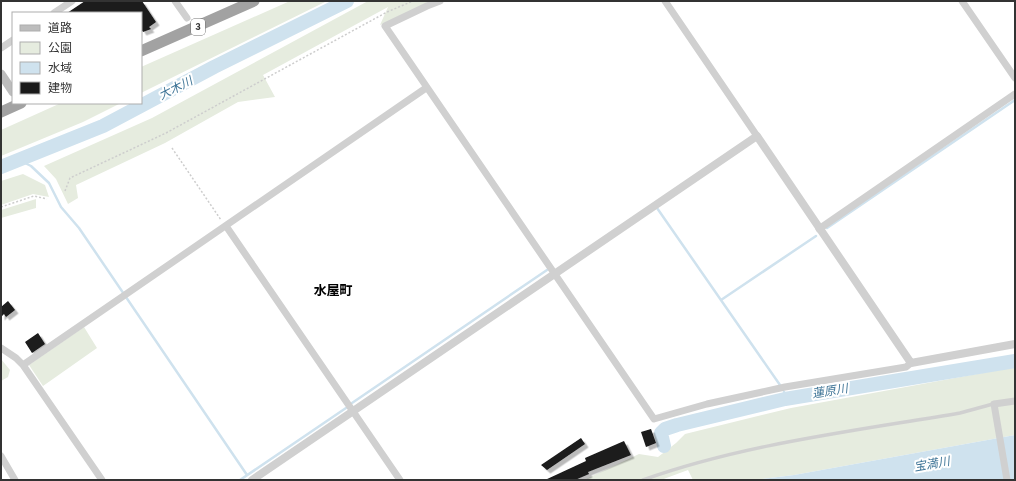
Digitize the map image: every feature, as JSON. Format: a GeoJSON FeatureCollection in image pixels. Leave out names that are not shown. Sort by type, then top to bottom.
{"type":"FeatureCollection","features":[{"type":"Feature","properties":{"kind":"highway","name":"3"},"geometry":{"type":"LineString","coordinates":[[142,51],[254,1]]}},
{"type":"Feature","properties":{"kind":"highway"},"geometry":{"type":"LineString","coordinates":[[1,112],[18,104]]}},
{"type":"Feature","properties":{"kind":"main road"},"geometry":{"type":"LineString","coordinates":[[1,74],[12,90]]}},
{"type":"Feature","properties":{"kind":"street"},"geometry":{"type":"LineString","coordinates":[[56,12],[72,1]]}},
{"type":"Feature","properties":{"kind":"street"},"geometry":{"type":"LineString","coordinates":[[175,1],[187,18]]}},
{"type":"Feature","properties":{"kind":"street"},"geometry":{"type":"LineString","coordinates":[[440,1],[385,26],[654,419],[707,404],[785,387],[906,366],[911,363],[1015,344]]}},
{"type":"Feature","properties":{"kind":"street"},"geometry":{"type":"LineString","coordinates":[[666,1],[911,363]]}},
{"type":"Feature","properties":{"kind":"street"},"geometry":{"type":"LineString","coordinates":[[962,1],[1015,78]]}},
{"type":"Feature","properties":{"kind":"street"},"geometry":{"type":"LineString","coordinates":[[1,48],[12,41]]}},
{"type":"Feature","properties":{"kind":"street"},"geometry":{"type":"LineString","coordinates":[[23,365],[426,88]]}},
{"type":"Feature","properties":{"kind":"street"},"geometry":{"type":"LineString","coordinates":[[819,229],[1015,94]]}},
{"type":"Feature","properties":{"kind":"street"},"geometry":{"type":"LineString","coordinates":[[252,480],[757,136]]}},
{"type":"Feature","properties":{"kind":"street"},"geometry":{"type":"LineString","coordinates":[[226,226],[400,480]]}},
{"type":"Feature","properties":{"kind":"street"},"geometry":{"type":"LineString","coordinates":[[1,348],[16,358],[23,365],[102,480]]}},
{"type":"Feature","properties":{"kind":"street"},"geometry":{"type":"LineString","coordinates":[[1007,480],[994,404],[1015,401]]}},
{"type":"Feature","properties":{"kind":"street"},"geometry":{"type":"LineString","coordinates":[[1,456],[15,480]]}},
{"type":"Feature","properties":{"kind":"lane"},"geometry":{"type":"LineString","coordinates":[[643,480],[698,462],[746,451],[960,413],[994,404]]}},
{"type":"Feature","properties":{"kind":"path"},"geometry":{"type":"LineString","coordinates":[[65,191],[70,178],[166,133],[387,12],[413,1]]}},
{"type":"Feature","properties":{"kind":"path"},"geometry":{"type":"LineString","coordinates":[[172,148],[226,226]]}},
{"type":"Feature","properties":{"kind":"path"},"geometry":{"type":"LineString","coordinates":[[1,207],[34,196],[47,199]]}},
{"type":"Feature","properties":{"kind":"green space"},"geometry":{"type":"Polygon","coordinates":[[[290,1],[327,1],[142,93],[142,67],[290,1]]]}},
{"type":"Feature","properties":{"kind":"green space"},"geometry":{"type":"Polygon","coordinates":[[[368,1],[432,1],[380,25],[388,7],[263,75],[275,97],[238,102],[165,143],[76,185],[78,198],[68,204],[56,179],[44,166],[152,118],[368,1]]]}},
{"type":"Feature","properties":{"kind":"green space"},"geometry":{"type":"Polygon","coordinates":[[[59,104],[119,104],[83,122],[1,156],[1,130],[59,104]]]}},
{"type":"Feature","properties":{"kind":"green space"},"geometry":{"type":"Polygon","coordinates":[[[23,174],[45,185],[49,197],[33,194],[1,205],[1,181],[23,174]]]}},
{"type":"Feature","properties":{"kind":"green space"},"geometry":{"type":"Polygon","coordinates":[[[36,199],[36,208],[1,218],[1,210],[36,199]]]}},
{"type":"Feature","properties":{"kind":"green space"},"geometry":{"type":"Polygon","coordinates":[[[84,327],[97,348],[43,386],[29,365],[84,327]]]}},
{"type":"Feature","properties":{"kind":"green space"},"geometry":{"type":"Polygon","coordinates":[[[1,359],[10,370],[8,377],[1,381],[1,359]]]}},
{"type":"Feature","properties":{"kind":"green space"},"geometry":{"type":"Polygon","coordinates":[[[1015,367],[1015,435],[794,475],[754,480],[693,480],[688,470],[661,480],[584,480],[639,454],[658,457],[685,434],[791,408],[1015,367]]]}},
{"type":"Feature","properties":{"kind":"water","name":"宝満川"},"geometry":{"type":"Polygon","coordinates":[[[1015,435],[1015,480],[754,480],[794,475],[1015,435]]]}},
{"type":"Feature","properties":{"kind":"building"},"geometry":{"type":"Polygon","coordinates":[[[85,1],[142,1],[156,22],[149,27],[151,29],[143,32],[142,12],[68,12],[85,1]]]}},
{"type":"Feature","properties":{"kind":"building"},"geometry":{"type":"Polygon","coordinates":[[[8,301],[15,310],[6,317],[4,314],[1,317],[1,307],[8,301]]]}},
{"type":"Feature","properties":{"kind":"building"},"geometry":{"type":"Polygon","coordinates":[[[38,333],[45,344],[32,353],[25,342],[38,333]]]}},
{"type":"Feature","properties":{"kind":"building"},"geometry":{"type":"Polygon","coordinates":[[[651,429],[656,443],[646,447],[641,432],[651,429]]]}},
{"type":"Feature","properties":{"kind":"building"},"geometry":{"type":"Polygon","coordinates":[[[581,438],[585,444],[547,470],[541,465],[581,438]]]}},
{"type":"Feature","properties":{"kind":"building"},"geometry":{"type":"Polygon","coordinates":[[[624,441],[631,455],[588,472],[589,474],[575,480],[545,480],[586,461],[585,458],[624,441]]]}},
{"type":"Feature","properties":{"kind":"waterway","name":"大木川"},"geometry":{"type":"LineString","coordinates":[[1,167],[103,126],[214,67],[347,1]]}},
{"type":"Feature","properties":{"kind":"waterway"},"geometry":{"type":"LineString","coordinates":[[827,228],[1015,100]]}},
{"type":"Feature","properties":{"kind":"waterway"},"geometry":{"type":"LineString","coordinates":[[19,160],[31,166],[49,183],[61,207],[79,228],[247,475]]}},
{"type":"Feature","properties":{"kind":"waterway"},"geometry":{"type":"LineString","coordinates":[[657,208],[780,385]]}},
{"type":"Feature","properties":{"kind":"waterway"},"geometry":{"type":"LineString","coordinates":[[721,300],[816,236]]}},
{"type":"Feature","properties":{"kind":"waterway"},"geometry":{"type":"LineString","coordinates":[[352,403],[547,270]]}},
{"type":"Feature","properties":{"kind":"waterway","name":"蓮原川"},"geometry":{"type":"LineString","coordinates":[[664,446],[661,433],[665,429],[677,425],[785,399],[1015,361]]}},
{"type":"Feature","properties":{"kind":"waterway","name":"蓮原川"},"geometry":{"type":"LineString","coordinates":[[784,392],[785,399]]}},
{"type":"Feature","properties":{"kind":"waterway"},"geometry":{"type":"LineString","coordinates":[[240,480],[346,408]]}},
{"type":"Feature","properties":{"kind":"waterway","name":"蓮原川"},"geometry":{"type":"LineString","coordinates":[[657,434],[661,433]]}},
{"type":"Feature","properties":{"kind":"district","name":"水屋町"},"geometry":{"type":"Point","coordinates":[333,292]}}]}
